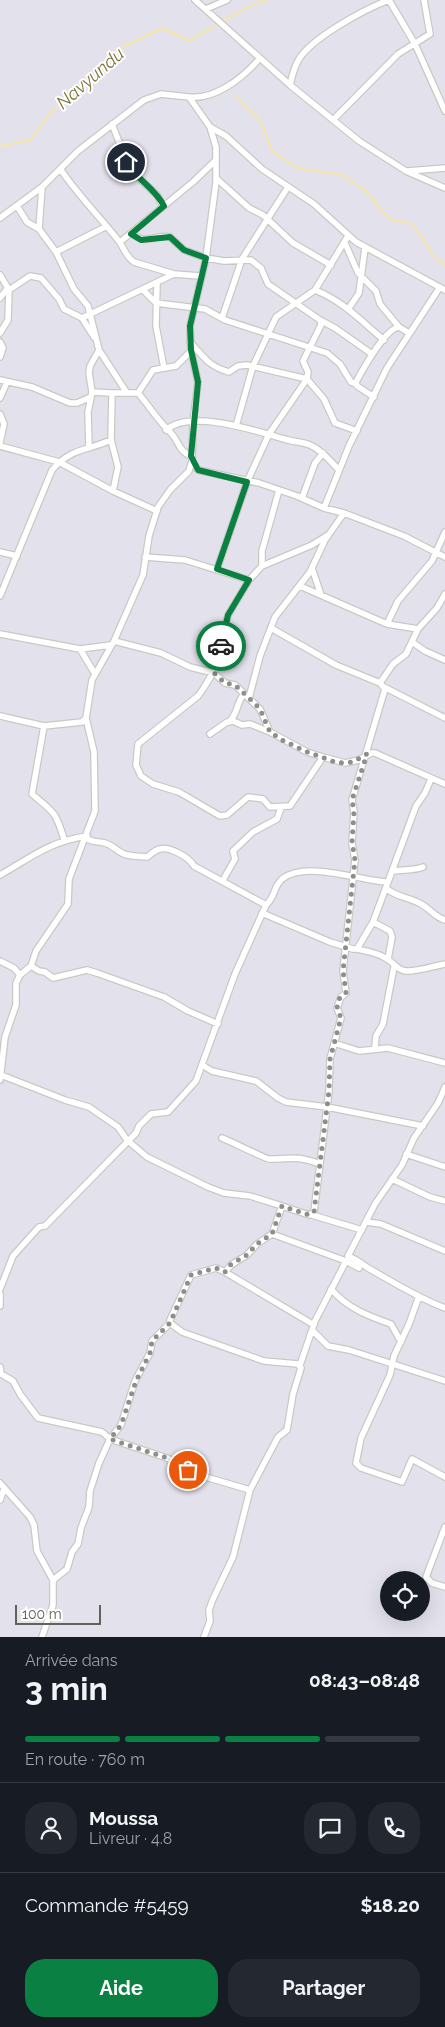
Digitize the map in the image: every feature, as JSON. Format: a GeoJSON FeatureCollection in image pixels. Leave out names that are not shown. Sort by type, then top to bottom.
{"type":"FeatureCollection","features":[{"type":"Feature","properties":{"kind":"street"},"geometry":{"type":"LineString","coordinates":[[195,0],[290,85],[359,141],[406,171],[445,188]]}},
{"type":"Feature","properties":{"kind":"street"},"geometry":{"type":"LineString","coordinates":[[206,9],[227,0]]}},
{"type":"Feature","properties":{"kind":"street"},"geometry":{"type":"LineString","coordinates":[[290,85],[299,59],[312,45],[344,23],[389,0],[415,44],[445,111]]}},
{"type":"Feature","properties":{"kind":"street"},"geometry":{"type":"LineString","coordinates":[[333,120],[386,65],[430,34],[424,0]]}},
{"type":"Feature","properties":{"kind":"street"},"geometry":{"type":"LineString","coordinates":[[0,218],[42,188],[78,151],[150,96],[161,94],[203,98],[240,79],[260,58]]}},
{"type":"Feature","properties":{"kind":"street"},"geometry":{"type":"LineString","coordinates":[[189,97],[210,127],[215,141],[216,160],[216,178],[206,258],[193,306],[190,342],[198,382],[189,471],[170,490],[157,511],[145,557],[143,574],[112,643],[95,674],[86,708],[86,718],[94,752],[96,802],[93,822],[69,879],[68,904],[36,951],[32,966],[20,975],[16,982],[16,1005],[1,1053],[0,1078],[89,1107],[118,1126],[127,1140],[147,1157],[208,1188],[224,1193],[250,1196],[362,1230]]}},
{"type":"Feature","properties":{"kind":"street"},"geometry":{"type":"LineString","coordinates":[[201,113],[203,98]]}},
{"type":"Feature","properties":{"kind":"street"},"geometry":{"type":"LineString","coordinates":[[112,124],[130,170],[157,195],[164,206]]}},
{"type":"Feature","properties":{"kind":"street"},"geometry":{"type":"LineString","coordinates":[[210,127],[226,136],[262,169],[314,204],[348,236],[365,248],[443,288],[409,333],[387,368],[356,431],[324,508]]}},
{"type":"Feature","properties":{"kind":"street"},"geometry":{"type":"LineString","coordinates":[[120,242],[193,182],[216,160]]}},
{"type":"Feature","properties":{"kind":"street"},"geometry":{"type":"LineString","coordinates":[[406,171],[445,168]]}},
{"type":"Feature","properties":{"kind":"street"},"geometry":{"type":"LineString","coordinates":[[61,170],[120,242],[128,258],[134,262],[174,274],[200,276]]}},
{"type":"Feature","properties":{"kind":"street"},"geometry":{"type":"LineString","coordinates":[[216,178],[223,187],[249,208],[263,215],[293,243],[331,265]]}},
{"type":"Feature","properties":{"kind":"street"},"geometry":{"type":"LineString","coordinates":[[222,318],[242,259],[288,187]]}},
{"type":"Feature","properties":{"kind":"street"},"geometry":{"type":"LineString","coordinates":[[39,229],[42,188]]}},
{"type":"Feature","properties":{"kind":"street"},"geometry":{"type":"LineString","coordinates":[[16,206],[27,222],[39,229],[56,252],[70,283],[91,313],[99,350],[127,393]]}},
{"type":"Feature","properties":{"kind":"street"},"geometry":{"type":"LineString","coordinates":[[56,252],[106,227]]}},
{"type":"Feature","properties":{"kind":"street"},"geometry":{"type":"LineString","coordinates":[[131,234],[141,240],[170,237],[184,250],[206,258],[224,261],[251,260],[261,268],[268,284],[372,354]]}},
{"type":"Feature","properties":{"kind":"street"},"geometry":{"type":"LineString","coordinates":[[236,426],[253,366],[276,317],[315,290],[348,236]]}},
{"type":"Feature","properties":{"kind":"street"},"geometry":{"type":"LineString","coordinates":[[345,243],[355,267],[376,291],[380,304],[399,327],[409,333]]}},
{"type":"Feature","properties":{"kind":"street"},"geometry":{"type":"LineString","coordinates":[[349,308],[359,293],[365,248]]}},
{"type":"Feature","properties":{"kind":"street"},"geometry":{"type":"LineString","coordinates":[[82,318],[174,274]]}},
{"type":"Feature","properties":{"kind":"street"},"geometry":{"type":"LineString","coordinates":[[0,275],[8,290],[9,315],[0,333]]}},
{"type":"Feature","properties":{"kind":"street"},"geometry":{"type":"LineString","coordinates":[[0,298],[8,290],[30,276],[41,278],[59,299],[64,309],[82,318],[97,341]]}},
{"type":"Feature","properties":{"kind":"street"},"geometry":{"type":"LineString","coordinates":[[157,283],[156,326],[164,368]]}},
{"type":"Feature","properties":{"kind":"street"},"geometry":{"type":"LineString","coordinates":[[143,290],[156,304],[193,306],[268,334],[327,352],[340,364],[351,382],[374,397]]}},
{"type":"Feature","properties":{"kind":"street"},"geometry":{"type":"LineString","coordinates":[[315,290],[332,297],[349,308],[356,317],[384,340]]}},
{"type":"Feature","properties":{"kind":"street"},"geometry":{"type":"LineString","coordinates":[[217,569],[247,482],[269,434],[307,379],[308,372],[304,361],[321,325],[320,320]]}},
{"type":"Feature","properties":{"kind":"street"},"geometry":{"type":"LineString","coordinates":[[356,384],[372,354],[396,326],[399,327]]}},
{"type":"Feature","properties":{"kind":"street"},"geometry":{"type":"LineString","coordinates":[[0,342],[4,348],[0,357]]}},
{"type":"Feature","properties":{"kind":"street"},"geometry":{"type":"LineString","coordinates":[[190,342],[214,367],[229,372],[242,365],[307,379],[324,399],[334,423],[356,431]]}},
{"type":"Feature","properties":{"kind":"street"},"geometry":{"type":"LineString","coordinates":[[89,448],[88,412],[92,394],[90,366],[99,350]]}},
{"type":"Feature","properties":{"kind":"street"},"geometry":{"type":"LineString","coordinates":[[138,393],[153,370],[176,366],[191,350]]}},
{"type":"Feature","properties":{"kind":"street"},"geometry":{"type":"LineString","coordinates":[[0,380],[32,387],[70,403],[77,403],[92,394],[138,393]]}},
{"type":"Feature","properties":{"kind":"street"},"geometry":{"type":"LineString","coordinates":[[0,398],[7,382]]}},
{"type":"Feature","properties":{"kind":"street"},"geometry":{"type":"LineString","coordinates":[[112,393],[111,440],[118,467],[113,491]]}},
{"type":"Feature","properties":{"kind":"street"},"geometry":{"type":"LineString","coordinates":[[138,393],[166,430],[172,434],[178,447],[191,458],[198,470],[279,490],[302,498],[324,508],[344,513],[404,536],[445,558]]}},
{"type":"Feature","properties":{"kind":"street"},"geometry":{"type":"LineString","coordinates":[[0,414],[4,424],[0,443]]}},
{"type":"Feature","properties":{"kind":"street"},"geometry":{"type":"LineString","coordinates":[[166,430],[175,424],[193,422],[236,426],[309,444],[323,453],[339,470]]}},
{"type":"Feature","properties":{"kind":"street"},"geometry":{"type":"LineString","coordinates":[[1,592],[52,470],[67,454],[111,440]]}},
{"type":"Feature","properties":{"kind":"street"},"geometry":{"type":"LineString","coordinates":[[0,446],[59,462],[113,491],[157,511]]}},
{"type":"Feature","properties":{"kind":"street"},"geometry":{"type":"LineString","coordinates":[[302,498],[315,463],[323,453]]}},
{"type":"Feature","properties":{"kind":"street"},"geometry":{"type":"LineString","coordinates":[[183,479],[204,472]]}},
{"type":"Feature","properties":{"kind":"street"},"geometry":{"type":"LineString","coordinates":[[262,566],[264,544],[279,490]]}},
{"type":"Feature","properties":{"kind":"street"},"geometry":{"type":"LineString","coordinates":[[210,734],[229,722],[237,713],[240,700],[247,696],[271,628],[284,604],[300,586],[312,568],[328,535],[344,513]]}},
{"type":"Feature","properties":{"kind":"street"},"geometry":{"type":"LineString","coordinates":[[387,624],[398,601],[420,577],[436,554],[445,532]]}},
{"type":"Feature","properties":{"kind":"street"},"geometry":{"type":"LineString","coordinates":[[323,757],[290,806],[282,808],[270,807],[263,799],[248,797],[227,815],[220,816],[179,792],[153,784],[141,776],[136,766],[138,744],[198,696],[214,673],[228,615],[249,580],[262,566],[312,545],[328,535]]}},
{"type":"Feature","properties":{"kind":"street"},"geometry":{"type":"LineString","coordinates":[[0,552],[16,556]]}},
{"type":"Feature","properties":{"kind":"street"},"geometry":{"type":"LineString","coordinates":[[145,557],[185,560],[249,580]]}},
{"type":"Feature","properties":{"kind":"street"},"geometry":{"type":"LineString","coordinates":[[312,568],[321,594]]}},
{"type":"Feature","properties":{"kind":"street"},"geometry":{"type":"LineString","coordinates":[[300,586],[387,624],[418,630]]}},
{"type":"Feature","properties":{"kind":"street"},"geometry":{"type":"LineString","coordinates":[[312,1215],[315,1209],[327,1107],[330,1059],[341,1018],[337,1010],[338,1003],[346,993],[343,971],[353,876],[354,816],[352,800],[367,754],[382,685],[393,664],[406,654],[418,630],[445,594]]}},
{"type":"Feature","properties":{"kind":"street"},"geometry":{"type":"LineString","coordinates":[[271,628],[336,665],[382,685],[445,718]]}},
{"type":"Feature","properties":{"kind":"street"},"geometry":{"type":"LineString","coordinates":[[0,634],[80,649],[112,643],[161,653],[190,667],[214,673],[225,683],[235,685],[260,709],[270,732]]}},
{"type":"Feature","properties":{"kind":"street"},"geometry":{"type":"LineString","coordinates":[[412,642],[425,651],[445,660]]}},
{"type":"Feature","properties":{"kind":"street"},"geometry":{"type":"LineString","coordinates":[[80,649],[95,674]]}},
{"type":"Feature","properties":{"kind":"street"},"geometry":{"type":"LineString","coordinates":[[0,716],[44,726],[82,722],[86,718]]}},
{"type":"Feature","properties":{"kind":"street"},"geometry":{"type":"LineString","coordinates":[[229,722],[242,726],[250,724],[270,732],[307,752],[345,763],[359,760],[371,753],[379,755],[445,784]]}},
{"type":"Feature","properties":{"kind":"street"},"geometry":{"type":"LineString","coordinates":[[44,726],[32,794],[51,807],[58,819],[64,839]]}},
{"type":"Feature","properties":{"kind":"street"},"geometry":{"type":"LineString","coordinates":[[357,949],[373,922],[387,890],[388,882],[416,806],[425,793],[431,779]]}},
{"type":"Feature","properties":{"kind":"street"},"geometry":{"type":"LineString","coordinates":[[223,880],[235,859],[233,851],[253,832],[277,819],[282,808]]}},
{"type":"Feature","properties":{"kind":"street"},"geometry":{"type":"LineString","coordinates":[[0,875],[64,839],[86,837],[96,843],[102,842],[118,848],[121,853],[132,856],[147,857],[156,849],[166,847],[190,860],[194,866],[223,880],[238,891],[266,905]]}},
{"type":"Feature","properties":{"kind":"street"},"geometry":{"type":"LineString","coordinates":[[393,871],[415,870],[423,867]]}},
{"type":"Feature","properties":{"kind":"street"},"geometry":{"type":"LineString","coordinates":[[0,1289],[13,1256],[39,1227],[46,1226],[151,1114],[168,1112],[196,1081],[235,974],[266,905],[273,898],[278,883],[289,876],[306,872],[332,872],[388,882]]}},
{"type":"Feature","properties":{"kind":"street"},"geometry":{"type":"LineString","coordinates":[[387,890],[398,897],[418,902],[436,917],[445,920]]}},
{"type":"Feature","properties":{"kind":"street"},"geometry":{"type":"LineString","coordinates":[[262,913],[346,948],[357,949],[388,959],[394,967],[404,971],[416,971],[428,966],[445,964]]}},
{"type":"Feature","properties":{"kind":"street"},"geometry":{"type":"LineString","coordinates":[[373,922],[390,931],[391,946],[388,959]]}},
{"type":"Feature","properties":{"kind":"street"},"geometry":{"type":"LineString","coordinates":[[0,961],[14,968],[20,975]]}},
{"type":"Feature","properties":{"kind":"street"},"geometry":{"type":"LineString","coordinates":[[32,966],[53,978],[87,970],[97,973],[164,996],[188,1012],[218,1024]]}},
{"type":"Feature","properties":{"kind":"street"},"geometry":{"type":"LineString","coordinates":[[375,1047],[376,1036],[385,1016],[394,967]]}},
{"type":"Feature","properties":{"kind":"street"},"geometry":{"type":"LineString","coordinates":[[334,1043],[359,1051],[375,1047],[388,1048],[445,1063]]}},
{"type":"Feature","properties":{"kind":"street"},"geometry":{"type":"LineString","coordinates":[[202,1065],[212,1071],[256,1081],[286,1102],[327,1107],[423,1126]]}},
{"type":"Feature","properties":{"kind":"street"},"geometry":{"type":"LineString","coordinates":[[445,1087],[438,1103],[406,1154],[402,1165],[375,1204],[348,1256],[360,1261],[419,1296],[445,1308]]}},
{"type":"Feature","properties":{"kind":"street"},"geometry":{"type":"LineString","coordinates":[[438,1103],[445,1106]]}},
{"type":"Feature","properties":{"kind":"street"},"geometry":{"type":"LineString","coordinates":[[222,1138],[269,1159],[298,1157],[320,1164]]}},
{"type":"Feature","properties":{"kind":"street"},"geometry":{"type":"LineString","coordinates":[[406,1154],[445,1167]]}},
{"type":"Feature","properties":{"kind":"street"},"geometry":{"type":"LineString","coordinates":[[392,1179],[430,1197],[445,1201]]}},
{"type":"Feature","properties":{"kind":"street"},"geometry":{"type":"LineString","coordinates":[[225,1272],[230,1265],[247,1255],[257,1244],[272,1234],[282,1206]]}},
{"type":"Feature","properties":{"kind":"street"},"geometry":{"type":"LineString","coordinates":[[367,1222],[381,1224],[445,1252]]}},
{"type":"Feature","properties":{"kind":"street"},"geometry":{"type":"LineString","coordinates":[[272,1234],[346,1261],[359,1268]]}},
{"type":"Feature","properties":{"kind":"street"},"geometry":{"type":"LineString","coordinates":[[204,1637],[213,1599],[233,1557],[250,1490],[278,1437],[287,1431],[300,1365],[313,1328],[346,1261]]}},
{"type":"Feature","properties":{"kind":"street"},"geometry":{"type":"LineString","coordinates":[[53,1580],[67,1569],[72,1552],[78,1544],[81,1528],[89,1507],[92,1482],[110,1439],[121,1425],[136,1381],[150,1353],[152,1341],[170,1323],[191,1275],[216,1268],[313,1328],[328,1346],[349,1350],[445,1380]]}},
{"type":"Feature","properties":{"kind":"street"},"geometry":{"type":"LineString","coordinates":[[331,1289],[340,1300],[362,1313],[391,1324],[401,1342]]}},
{"type":"Feature","properties":{"kind":"street"},"geometry":{"type":"LineString","coordinates":[[0,1294],[0,1306]]}},
{"type":"Feature","properties":{"kind":"street"},"geometry":{"type":"LineString","coordinates":[[419,1296],[391,1364],[390,1374],[360,1438],[356,1463],[361,1468],[402,1482],[412,1459],[445,1477]]}},
{"type":"Feature","properties":{"kind":"street"},"geometry":{"type":"LineString","coordinates":[[170,1323],[182,1332],[264,1361],[300,1365]]}},
{"type":"Feature","properties":{"kind":"street"},"geometry":{"type":"LineString","coordinates":[[0,1367],[1,1374],[13,1381],[38,1418],[102,1432],[110,1439],[167,1458],[188,1470],[212,1480],[250,1490]]}},
{"type":"Feature","properties":{"kind":"street"},"geometry":{"type":"LineString","coordinates":[[0,1483],[30,1517],[34,1525],[37,1550],[53,1580],[53,1605],[42,1637]]}},
{"type":"Feature","properties":{"kind":"street"},"geometry":{"type":"LineString","coordinates":[[0,1500],[4,1489]]}},
{"type":"Feature","properties":{"kind":"street"},"geometry":{"type":"LineString","coordinates":[[445,1527],[426,1577],[432,1583],[445,1587]]}},
{"type":"Feature","properties":{"kind":"waterway","name":"Navyundu"},"geometry":{"type":"LineString","coordinates":[[0,146],[30,140],[53,110],[124,46],[163,28],[189,41],[249,6],[267,0]]}},
{"type":"Feature","properties":{"kind":"waterway"},"geometry":{"type":"LineString","coordinates":[[236,96],[261,121],[272,151],[297,168],[342,175],[365,190],[389,219],[409,223],[417,230],[433,255],[445,264]]}},
{"type":"Feature","properties":{"kind":"way so far"},"geometry":{"type":"LineString","coordinates":[[188,1470],[167,1458],[121,1441],[110,1439],[121,1425],[129,1397],[150,1353],[152,1341],[170,1323],[191,1275],[216,1268],[225,1272],[230,1265],[247,1255],[257,1244],[275,1232],[282,1206],[309,1215],[312,1215],[314,1212],[329,1091],[330,1059],[341,1018],[337,1008],[339,999],[346,993],[346,981],[343,971],[347,919],[355,867],[355,854],[352,842],[354,816],[352,800],[362,764],[367,754],[353,762],[338,763],[326,757],[307,752],[270,732],[260,709],[235,685],[225,683],[214,673],[221,646]]}},
{"type":"Feature","properties":{"kind":"route"},"geometry":{"type":"LineString","coordinates":[[126,162],[130,170],[157,195],[164,206],[131,234],[141,240],[170,237],[184,250],[206,258],[193,306],[190,326],[191,350],[198,382],[191,456],[198,470],[247,482],[217,569],[249,580],[228,615],[221,646]]}}]}
